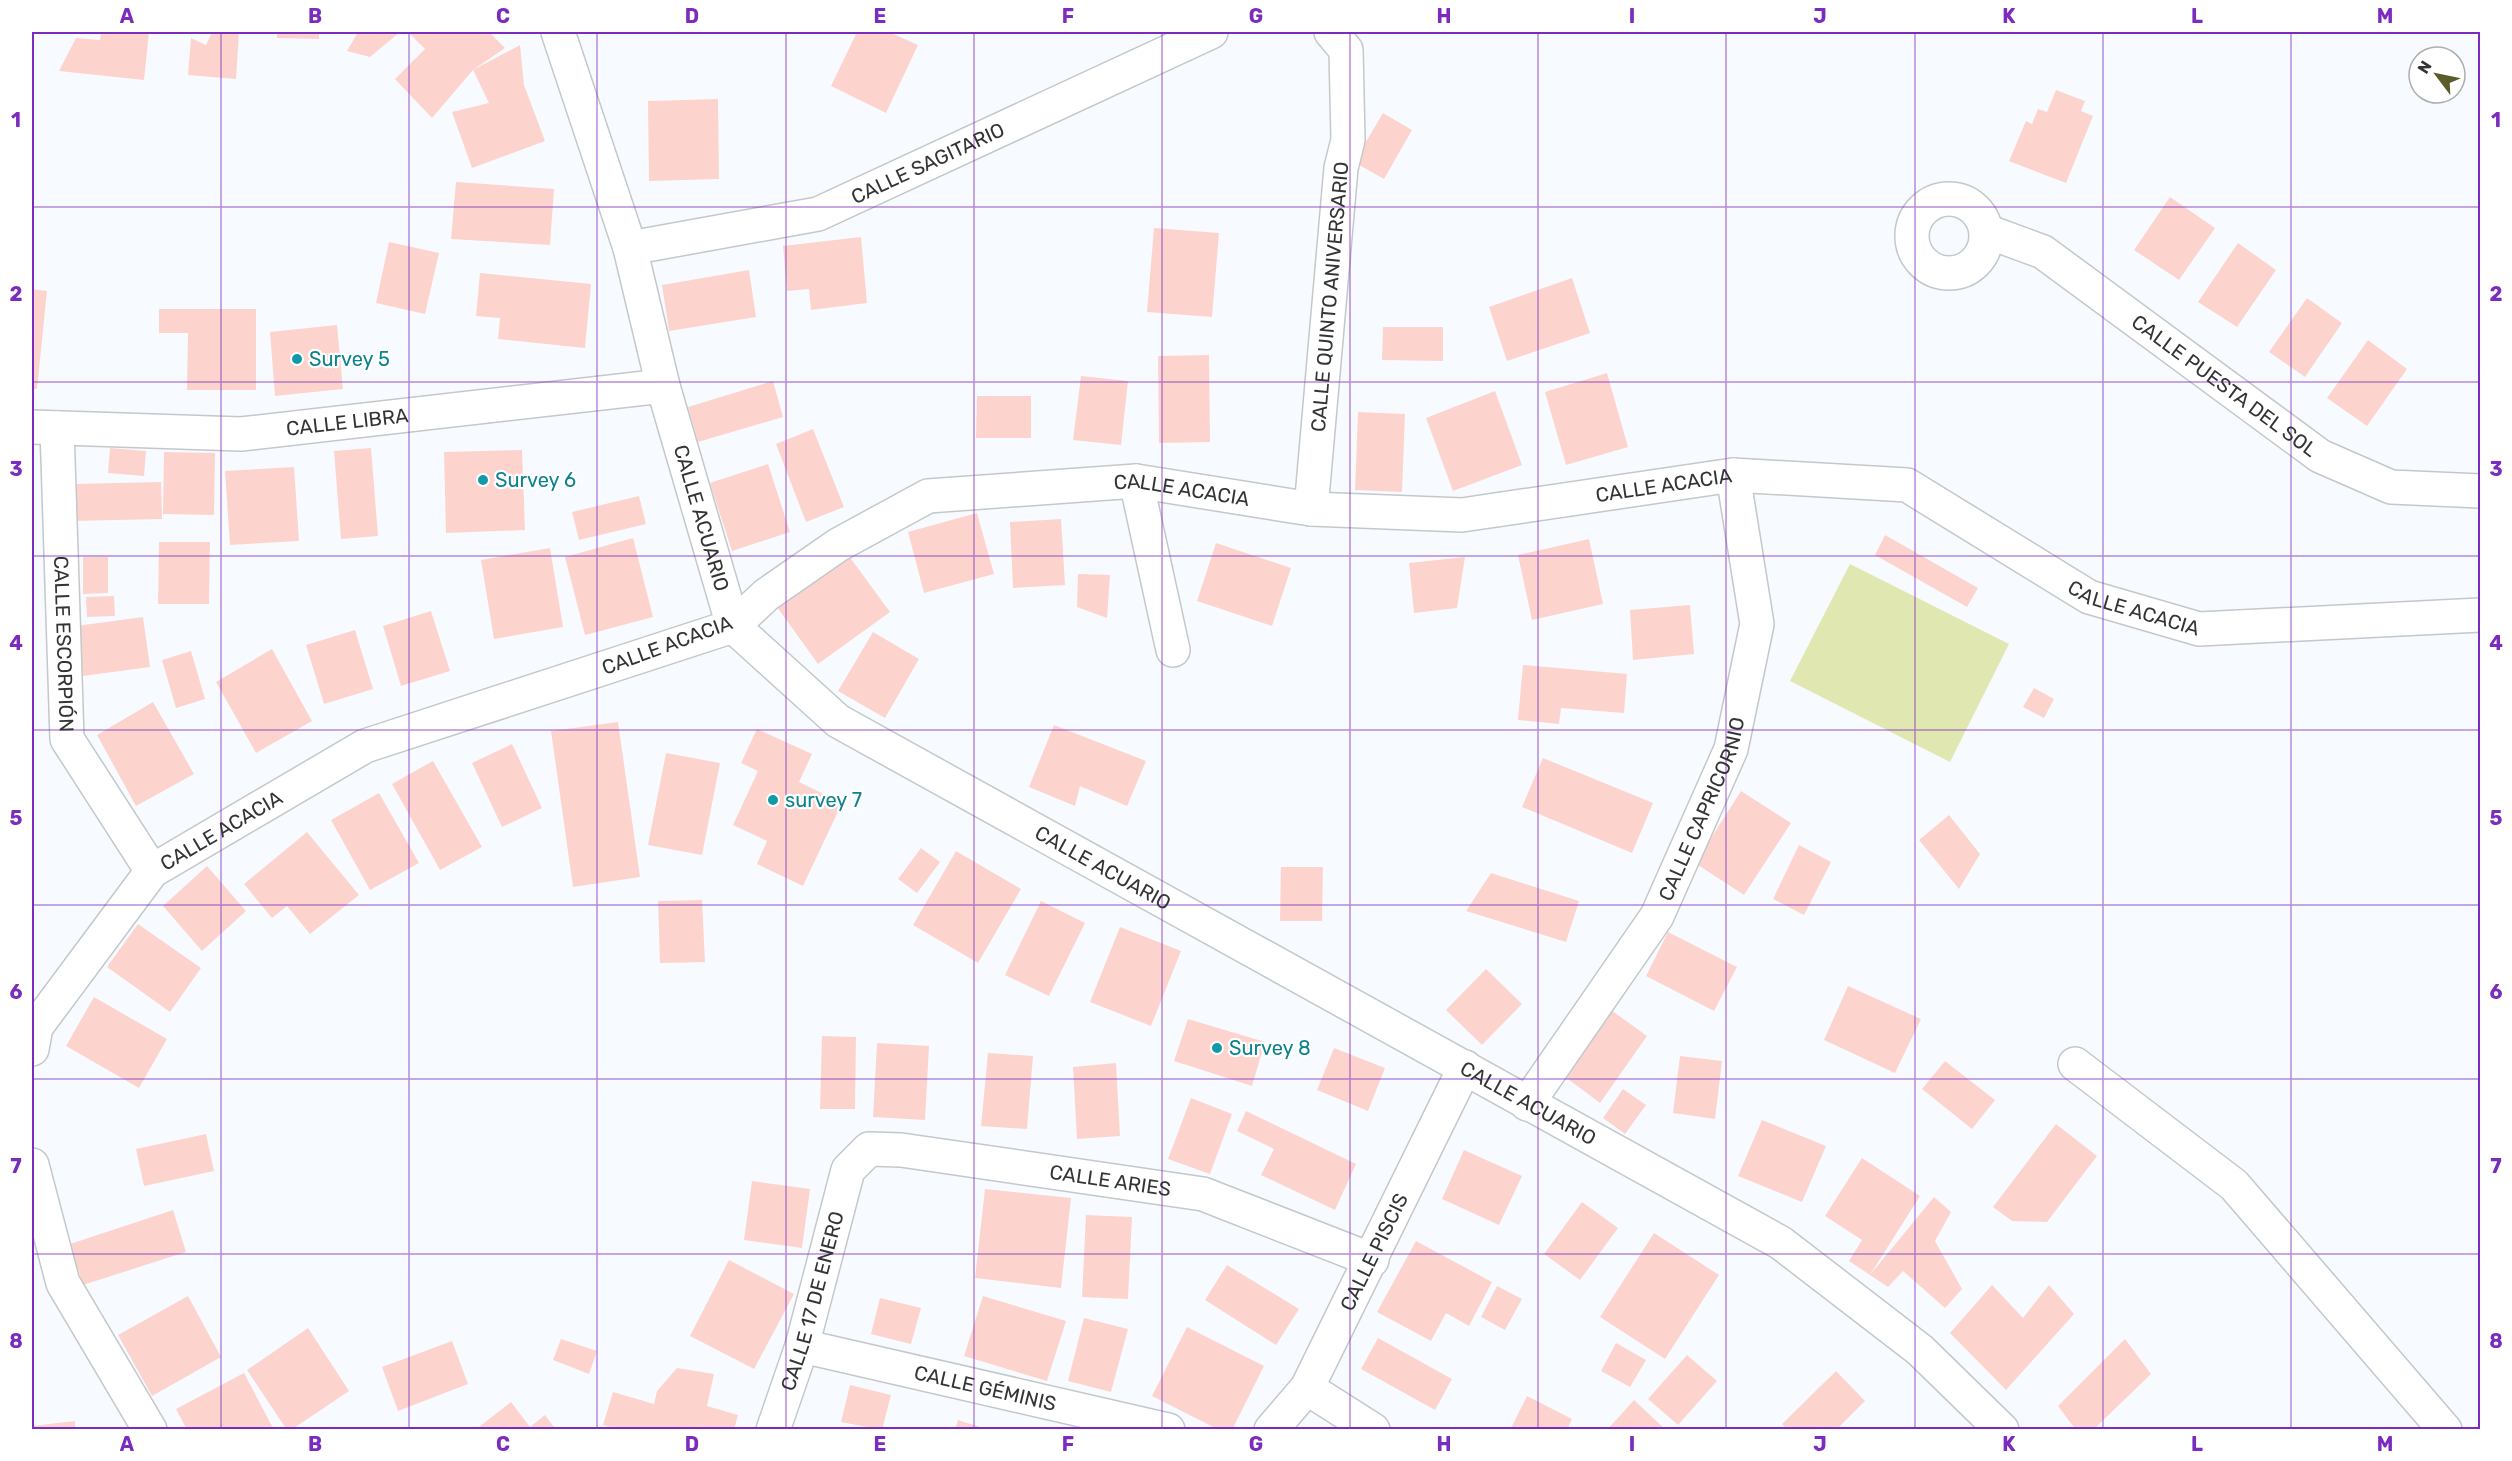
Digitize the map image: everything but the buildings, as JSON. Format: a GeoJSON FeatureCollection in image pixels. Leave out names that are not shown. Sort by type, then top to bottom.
{"type":"FeatureCollection","features":[{"type":"Feature","properties":{"kind":"street","name":"CALLE ACUARIO"},"geometry":{"type":"LineString","coordinates":[[558,32],[630,248],[663,386],[733,626],[838,722],[1781,1243],[1920,1350],[2002,1430]]}},
{"type":"Feature","properties":{"kind":"street","name":"CALLE SAGITARIO"},"geometry":{"type":"LineString","coordinates":[[630,248],[818,214],[1211,32]]}},
{"type":"Feature","properties":{"kind":"street","name":"CALLE QUINTO ANIVERSARIO"},"geometry":{"type":"LineString","coordinates":[[1311,509],[1341,168],[1348,140],[1346,50],[1331,32]]}},
{"type":"Feature","properties":{"kind":"street","name":"CALLE PUESTA DEL SOL"},"geometry":{"type":"LineString","coordinates":[[1986,231],[2043,252],[2320,456],[2391,487],[2481,490]]}},
{"type":"Feature","properties":{"kind":"street","name":"CALLE LIBRA"},"geometry":{"type":"LineString","coordinates":[[44,428],[241,434],[663,386]]}},
{"type":"Feature","properties":{"kind":"street","name":"CALLE ESCORPIÓN"},"geometry":{"type":"LineString","coordinates":[[44,428],[67,739],[152,871]]}},
{"type":"Feature","properties":{"kind":"street","name":"CALLE ACACIA"},"geometry":{"type":"LineString","coordinates":[[32,1049],[36,1027],[152,871],[365,747],[733,626],[766,595],[838,545],[927,496],[1136,482],[1311,509],[1462,515],[1734,475],[1907,484],[2089,597],[2199,629],[2481,615]]}},
{"type":"Feature","properties":{"kind":"street","name":"CALLE CAPRICORNIO"},"geometry":{"type":"LineString","coordinates":[[1527,1104],[1657,916],[1731,749],[1757,624],[1734,475]]}},
{"type":"Feature","properties":{"kind":"street"},"geometry":{"type":"LineString","coordinates":[[1136,482],[1173,650]]}},
{"type":"Feature","properties":{"kind":"street"},"geometry":{"type":"LineString","coordinates":[[2075,1064],[2234,1185],[2445,1430]]}},
{"type":"Feature","properties":{"kind":"street","name":"CALLE PISCIS"},"geometry":{"type":"LineString","coordinates":[[1270,1430],[1307,1388],[1465,1067]]}},
{"type":"Feature","properties":{"kind":"street","name":"CALLE ARIES"},"geometry":{"type":"LineString","coordinates":[[848,1170],[869,1149],[901,1150],[1203,1194],[1372,1260]]}},
{"type":"Feature","properties":{"kind":"street"},"geometry":{"type":"LineString","coordinates":[[32,1166],[66,1288],[150,1430]]}},
{"type":"Feature","properties":{"kind":"street","name":"CALLE 17 DE ENERO"},"geometry":{"type":"LineString","coordinates":[[772,1430],[802,1346],[848,1170]]}},
{"type":"Feature","properties":{"kind":"street","name":"CALLE GÉMINIS"},"geometry":{"type":"LineString","coordinates":[[802,1346],[1168,1430]]}},
{"type":"Feature","properties":{"kind":"street"},"geometry":{"type":"LineString","coordinates":[[1307,1388],[1372,1430]]}},
{"type":"Feature","properties":{"kind":"green space"},"geometry":{"type":"Polygon","coordinates":[[[1850,564],[2009,644],[1950,762],[1790,681],[1850,564]]]}},
{"type":"Feature","properties":{"kind":"place","name":"Survey 5"},"geometry":{"type":"Point","coordinates":[297,359]}},
{"type":"Feature","properties":{"kind":"place","name":"Survey 6"},"geometry":{"type":"Point","coordinates":[483,480]}},
{"type":"Feature","properties":{"kind":"place","name":"survey 7"},"geometry":{"type":"Point","coordinates":[773,800]}},
{"type":"Feature","properties":{"kind":"place","name":"Survey 8"},"geometry":{"type":"Point","coordinates":[1217,1048]}}]}
